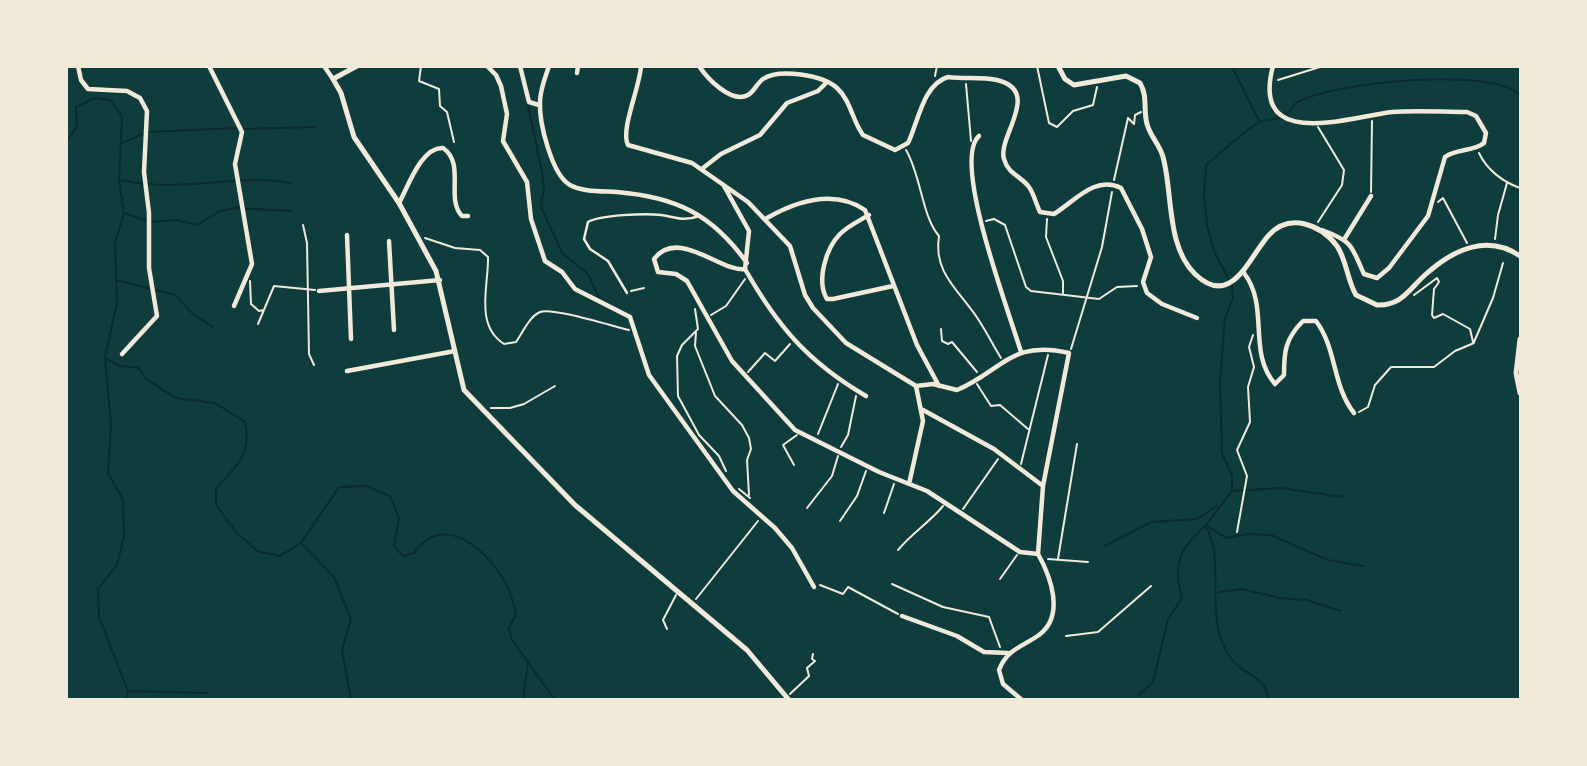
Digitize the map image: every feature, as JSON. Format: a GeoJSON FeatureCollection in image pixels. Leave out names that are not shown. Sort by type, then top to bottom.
{"type":"FeatureCollection","features":[{"type":"Feature","properties":{"kind":"street"},"geometry":{"type":"LineString","coordinates":[[78,66],[81,80],[88,89],[133,94],[140,98],[148,117],[144,172],[149,213],[149,268],[157,316],[122,354]]}},
{"type":"Feature","properties":{"kind":"street"},"geometry":{"type":"LineString","coordinates":[[209,66],[224,102],[242,132],[235,164],[252,264],[234,306]]}},
{"type":"Feature","properties":{"kind":"street"},"geometry":{"type":"LineString","coordinates":[[324,66],[341,93],[354,137],[399,203],[440,280],[462,387],[575,505],[747,650],[788,699]]}},
{"type":"Feature","properties":{"kind":"street"},"geometry":{"type":"LineString","coordinates":[[333,79],[357,66]]}},
{"type":"Feature","properties":{"kind":"street"},"geometry":{"type":"LineString","coordinates":[[486,66],[496,75],[501,86],[507,114],[503,141],[527,182],[531,219],[545,261],[562,272],[575,289],[630,317],[649,375],[733,491],[775,528],[792,548],[814,587]]}},
{"type":"Feature","properties":{"kind":"street"},"geometry":{"type":"LineString","coordinates":[[520,66],[529,102],[539,105]]}},
{"type":"Feature","properties":{"kind":"street"},"geometry":{"type":"LineString","coordinates":[[549,66],[539,105],[550,155],[562,180],[573,187],[671,200],[701,216],[730,240],[747,263]]}},
{"type":"Feature","properties":{"kind":"street"},"geometry":{"type":"LineString","coordinates":[[641,66],[626,141],[634,148],[703,168],[767,218],[794,253],[801,284],[813,308],[846,343],[916,386],[939,386],[957,390],[1021,352],[1048,350],[1069,353],[1044,486],[1038,554],[1049,573],[1053,613],[1048,626],[1039,635],[1008,653],[999,670],[1000,679],[1022,699]]}},
{"type":"Feature","properties":{"kind":"street"},"geometry":{"type":"LineString","coordinates":[[699,66],[721,89],[737,97],[748,95],[763,79],[775,75],[827,82],[845,96],[863,135],[888,148],[905,147],[916,119],[936,84],[948,77],[997,80],[1013,90],[1018,110],[1003,147],[1004,162],[1013,174],[1028,185],[1040,212],[1054,214],[1094,186],[1112,185],[1124,192],[1151,257],[1144,286],[1156,300],[1196,317]]}},
{"type":"Feature","properties":{"kind":"street"},"geometry":{"type":"LineString","coordinates":[[1058,66],[1065,79],[1074,85],[1115,77],[1134,78],[1144,89],[1145,112],[1149,129],[1163,157],[1179,247],[1185,261],[1203,281],[1222,285],[1235,279],[1244,273],[1270,233],[1279,227],[1303,222],[1345,238],[1358,256],[1364,274],[1377,278],[1389,268],[1433,205],[1445,157],[1462,149],[1477,148],[1484,142],[1486,133],[1476,116],[1467,112],[1391,112],[1371,117],[1301,124],[1286,120],[1280,115],[1268,84],[1273,66]]}},
{"type":"Feature","properties":{"kind":"street"},"geometry":{"type":"LineString","coordinates":[[703,168],[721,154],[761,135],[787,103],[818,91],[827,82]]}},
{"type":"Feature","properties":{"kind":"street"},"geometry":{"type":"LineString","coordinates":[[979,136],[972,144],[971,181],[1021,352]]}},
{"type":"Feature","properties":{"kind":"street"},"geometry":{"type":"LineString","coordinates":[[399,203],[427,154],[435,148],[443,148],[448,152],[454,167],[456,205],[462,216],[468,216]]}},
{"type":"Feature","properties":{"kind":"street"},"geometry":{"type":"LineString","coordinates":[[722,183],[749,232],[746,272]]}},
{"type":"Feature","properties":{"kind":"street"},"geometry":{"type":"LineString","coordinates":[[1345,238],[1371,196]]}},
{"type":"Feature","properties":{"kind":"street"},"geometry":{"type":"LineString","coordinates":[[767,218],[785,208],[824,198],[853,202],[869,215],[917,345],[939,386]]}},
{"type":"Feature","properties":{"kind":"street"},"geometry":{"type":"LineString","coordinates":[[627,293],[608,261],[590,249],[584,239],[588,222],[596,217],[646,214],[683,221],[701,216]]}},
{"type":"Feature","properties":{"kind":"street"},"geometry":{"type":"LineString","coordinates":[[869,215],[845,229],[832,243],[823,274],[823,293],[827,299],[893,286]]}},
{"type":"Feature","properties":{"kind":"street"},"geometry":{"type":"LineString","coordinates":[[1318,228],[1342,255],[1356,295],[1377,305],[1385,305],[1410,292],[1427,272],[1469,247],[1494,244],[1521,256]]}},
{"type":"Feature","properties":{"kind":"street"},"geometry":{"type":"LineString","coordinates":[[347,235],[351,339]]}},
{"type":"Feature","properties":{"kind":"street"},"geometry":{"type":"LineString","coordinates":[[388,241],[394,330]]}},
{"type":"Feature","properties":{"kind":"street"},"geometry":{"type":"LineString","coordinates":[[866,396],[839,380],[792,341],[746,272],[698,251],[665,250],[658,254],[654,265],[658,272],[682,276],[732,361],[800,433],[946,503],[1020,552],[1038,554]]}},
{"type":"Feature","properties":{"kind":"street"},"geometry":{"type":"LineString","coordinates":[[1244,273],[1259,301],[1258,318],[1265,366],[1275,384],[1284,375],[1282,356],[1297,327],[1303,321],[1316,321],[1329,344],[1340,388],[1354,413]]}},
{"type":"Feature","properties":{"kind":"street"},"geometry":{"type":"LineString","coordinates":[[319,291],[390,282],[440,280]]}},
{"type":"Feature","properties":{"kind":"street"},"geometry":{"type":"LineString","coordinates":[[1521,339],[1517,373],[1521,393]]}},
{"type":"Feature","properties":{"kind":"street"},"geometry":{"type":"LineString","coordinates":[[347,371],[456,351]]}},
{"type":"Feature","properties":{"kind":"street"},"geometry":{"type":"LineString","coordinates":[[909,484],[923,421],[916,386]]}},
{"type":"Feature","properties":{"kind":"street"},"geometry":{"type":"LineString","coordinates":[[922,410],[1001,455],[1044,486]]}},
{"type":"Feature","properties":{"kind":"street"},"geometry":{"type":"LineString","coordinates":[[902,616],[957,636],[984,652],[1008,653]]}},
{"type":"Feature","properties":{"kind":"lane"},"geometry":{"type":"LineString","coordinates":[[667,629],[663,620],[665,613],[679,591]]}},
{"type":"Feature","properties":{"kind":"path"},"geometry":{"type":"LineString","coordinates":[[421,66],[419,81],[439,89],[440,106],[447,112],[454,142]]}},
{"type":"Feature","properties":{"kind":"path"},"geometry":{"type":"LineString","coordinates":[[936,84],[937,66]]}},
{"type":"Feature","properties":{"kind":"path"},"geometry":{"type":"LineString","coordinates":[[1037,66],[1049,123],[1057,127],[1073,111],[1093,105],[1097,82]]}},
{"type":"Feature","properties":{"kind":"path"},"geometry":{"type":"LineString","coordinates":[[1268,84],[1324,66]]}},
{"type":"Feature","properties":{"kind":"path"},"geometry":{"type":"LineString","coordinates":[[966,79],[972,144]]}},
{"type":"Feature","properties":{"kind":"path"},"geometry":{"type":"LineString","coordinates":[[1069,353],[1102,247],[1112,185],[1128,118],[1134,124],[1135,115],[1145,112]]}},
{"type":"Feature","properties":{"kind":"path"},"geometry":{"type":"LineString","coordinates":[[1371,117],[1371,196]]}},
{"type":"Feature","properties":{"kind":"path"},"geometry":{"type":"LineString","coordinates":[[1317,123],[1344,170],[1342,185],[1318,228]]}},
{"type":"Feature","properties":{"kind":"path"},"geometry":{"type":"LineString","coordinates":[[905,147],[919,174],[930,227],[939,236],[936,249],[942,273],[980,322],[1003,362]]}},
{"type":"Feature","properties":{"kind":"path"},"geometry":{"type":"LineString","coordinates":[[1477,148],[1484,164],[1507,183],[1521,188]]}},
{"type":"Feature","properties":{"kind":"path"},"geometry":{"type":"LineString","coordinates":[[1494,244],[1498,215],[1507,183]]}},
{"type":"Feature","properties":{"kind":"path"},"geometry":{"type":"LineString","coordinates":[[1433,205],[1443,198],[1469,247]]}},
{"type":"Feature","properties":{"kind":"path"},"geometry":{"type":"LineString","coordinates":[[1047,214],[1046,237],[1063,281],[1063,294]]}},
{"type":"Feature","properties":{"kind":"path"},"geometry":{"type":"LineString","coordinates":[[982,222],[994,219],[1005,225],[1026,287],[1047,294],[1099,299],[1117,286],[1144,286]]}},
{"type":"Feature","properties":{"kind":"path"},"geometry":{"type":"LineString","coordinates":[[303,225],[308,289],[308,346],[314,365]]}},
{"type":"Feature","properties":{"kind":"path"},"geometry":{"type":"LineString","coordinates":[[419,238],[455,248],[480,250],[488,257],[483,302],[494,335],[504,344],[516,342],[533,316],[551,310],[636,332]]}},
{"type":"Feature","properties":{"kind":"path"},"geometry":{"type":"LineString","coordinates":[[1354,413],[1368,407],[1375,384],[1391,367],[1434,367],[1455,351],[1474,343],[1493,298],[1503,263]]}},
{"type":"Feature","properties":{"kind":"path"},"geometry":{"type":"LineString","coordinates":[[707,317],[726,306],[746,272]]}},
{"type":"Feature","properties":{"kind":"path"},"geometry":{"type":"LineString","coordinates":[[246,278],[253,285],[251,304],[260,311],[266,309]]}},
{"type":"Feature","properties":{"kind":"path"},"geometry":{"type":"LineString","coordinates":[[1410,292],[1415,296],[1437,278],[1439,282],[1434,289],[1432,315],[1434,318],[1443,314],[1470,329],[1474,343]]}},
{"type":"Feature","properties":{"kind":"path"},"geometry":{"type":"LineString","coordinates":[[258,324],[274,286],[319,291]]}},
{"type":"Feature","properties":{"kind":"path"},"geometry":{"type":"LineString","coordinates":[[627,293],[639,287],[644,288]]}},
{"type":"Feature","properties":{"kind":"path"},"geometry":{"type":"LineString","coordinates":[[698,301],[694,312],[698,323],[695,346],[715,396],[742,425],[749,438],[749,496]]}},
{"type":"Feature","properties":{"kind":"path"},"geometry":{"type":"LineString","coordinates":[[1237,532],[1247,476],[1237,450],[1250,422],[1248,387],[1254,367],[1249,347],[1258,318]]}},
{"type":"Feature","properties":{"kind":"path"},"geometry":{"type":"LineString","coordinates":[[941,329],[942,341],[948,344],[952,342],[980,376]]}},
{"type":"Feature","properties":{"kind":"path"},"geometry":{"type":"LineString","coordinates":[[696,332],[682,345],[677,356],[679,401],[699,435],[719,456],[729,477]]}},
{"type":"Feature","properties":{"kind":"path"},"geometry":{"type":"LineString","coordinates":[[745,375],[765,353],[775,361],[792,341]]}},
{"type":"Feature","properties":{"kind":"path"},"geometry":{"type":"LineString","coordinates":[[1020,468],[1046,371],[1048,350]]}},
{"type":"Feature","properties":{"kind":"path"},"geometry":{"type":"LineString","coordinates":[[814,440],[824,424],[839,380]]}},
{"type":"Feature","properties":{"kind":"path"},"geometry":{"type":"LineString","coordinates":[[974,380],[991,406],[1000,405],[1029,429]]}},
{"type":"Feature","properties":{"kind":"path"},"geometry":{"type":"LineString","coordinates":[[480,408],[510,408],[555,386]]}},
{"type":"Feature","properties":{"kind":"path"},"geometry":{"type":"LineString","coordinates":[[807,508],[832,477],[838,453],[848,435],[857,391]]}},
{"type":"Feature","properties":{"kind":"path"},"geometry":{"type":"LineString","coordinates":[[794,465],[783,445],[800,433]]}},
{"type":"Feature","properties":{"kind":"path"},"geometry":{"type":"LineString","coordinates":[[1058,559],[1077,444]]}},
{"type":"Feature","properties":{"kind":"path"},"geometry":{"type":"LineString","coordinates":[[960,512],[1001,455]]}},
{"type":"Feature","properties":{"kind":"path"},"geometry":{"type":"LineString","coordinates":[[840,521],[857,496],[867,467]]}},
{"type":"Feature","properties":{"kind":"path"},"geometry":{"type":"LineString","coordinates":[[884,513],[895,479]]}},
{"type":"Feature","properties":{"kind":"path"},"geometry":{"type":"LineString","coordinates":[[734,486],[749,496],[756,505]]}},
{"type":"Feature","properties":{"kind":"path"},"geometry":{"type":"LineString","coordinates":[[898,550],[913,531],[934,517],[946,503]]}},
{"type":"Feature","properties":{"kind":"path"},"geometry":{"type":"LineString","coordinates":[[692,603],[761,517]]}},
{"type":"Feature","properties":{"kind":"path"},"geometry":{"type":"LineString","coordinates":[[1000,579],[1020,552]]}},
{"type":"Feature","properties":{"kind":"path"},"geometry":{"type":"LineString","coordinates":[[1038,554],[1051,560],[1088,562]]}},
{"type":"Feature","properties":{"kind":"path"},"geometry":{"type":"LineString","coordinates":[[892,584],[943,607],[989,617],[1001,651]]}},
{"type":"Feature","properties":{"kind":"path"},"geometry":{"type":"LineString","coordinates":[[814,587],[821,585],[843,594],[848,587],[902,616]]}},
{"type":"Feature","properties":{"kind":"path"},"geometry":{"type":"LineString","coordinates":[[1066,636],[1098,632],[1152,586]]}},
{"type":"Feature","properties":{"kind":"path"},"geometry":{"type":"LineString","coordinates":[[788,699],[809,676],[807,668],[815,661],[812,659],[813,654]]}},
{"type":"Feature","properties":{"kind":"waterway"},"geometry":{"type":"LineString","coordinates":[[1232,66],[1259,121]]}},
{"type":"Feature","properties":{"kind":"waterway"},"geometry":{"type":"LineString","coordinates":[[1267,700],[1267,692],[1260,681],[1238,666],[1225,649],[1217,622],[1214,551],[1206,525],[1232,491],[1232,476],[1222,453],[1220,382],[1225,318],[1233,298],[1232,286],[1214,251],[1207,225],[1204,194],[1206,165],[1256,124],[1283,117],[1296,103],[1315,95],[1375,84],[1446,79],[1504,86],[1520,95]]}},
{"type":"Feature","properties":{"kind":"waterway"},"geometry":{"type":"LineString","coordinates":[[66,142],[77,127],[76,107],[95,98],[110,100],[122,116],[119,180],[124,213],[115,243],[117,302],[105,358],[111,425],[108,473],[123,500],[124,536],[117,565],[98,589],[99,617],[128,691],[125,700]]}},
{"type":"Feature","properties":{"kind":"waterway"},"geometry":{"type":"LineString","coordinates":[[528,106],[544,186],[541,207],[562,253],[588,274],[599,298]]}},
{"type":"Feature","properties":{"kind":"waterway"},"geometry":{"type":"LineString","coordinates":[[243,129],[315,127]]}},
{"type":"Feature","properties":{"kind":"waterway"},"geometry":{"type":"LineString","coordinates":[[148,132],[237,128]]}},
{"type":"Feature","properties":{"kind":"waterway"},"geometry":{"type":"LineString","coordinates":[[122,143],[143,134]]}},
{"type":"Feature","properties":{"kind":"waterway"},"geometry":{"type":"LineString","coordinates":[[120,180],[143,184]]}},
{"type":"Feature","properties":{"kind":"waterway"},"geometry":{"type":"LineString","coordinates":[[148,184],[183,185],[255,180],[290,183]]}},
{"type":"Feature","properties":{"kind":"waterway"},"geometry":{"type":"LineString","coordinates":[[124,213],[151,222],[177,220],[197,225],[220,211],[236,208],[291,211]]}},
{"type":"Feature","properties":{"kind":"waterway"},"geometry":{"type":"LineString","coordinates":[[116,280],[175,295],[194,315],[213,327]]}},
{"type":"Feature","properties":{"kind":"waterway"},"geometry":{"type":"LineString","coordinates":[[601,303],[611,309]]}},
{"type":"Feature","properties":{"kind":"waterway"},"geometry":{"type":"LineString","coordinates":[[105,358],[120,366],[139,368],[146,379],[176,398],[215,403],[245,422],[247,433],[244,451],[236,466],[216,488],[216,505],[236,532],[257,551],[280,556],[301,543],[339,487],[366,486],[390,496],[399,518],[394,546],[403,556],[414,553],[426,540],[439,535],[453,535],[479,550],[501,575],[511,594],[516,614],[509,628],[512,640],[555,700]]}},
{"type":"Feature","properties":{"kind":"waterway"},"geometry":{"type":"LineString","coordinates":[[1233,491],[1281,488],[1343,497]]}},
{"type":"Feature","properties":{"kind":"waterway"},"geometry":{"type":"LineString","coordinates":[[1105,546],[1151,522],[1197,519],[1217,506]]}},
{"type":"Feature","properties":{"kind":"waterway"},"geometry":{"type":"LineString","coordinates":[[1139,695],[1153,682],[1168,619],[1182,598],[1178,575],[1180,557],[1206,525],[1226,538],[1248,534],[1271,535],[1328,560],[1363,566]]}},
{"type":"Feature","properties":{"kind":"waterway"},"geometry":{"type":"LineString","coordinates":[[302,544],[334,577],[351,619],[342,650],[351,700]]}},
{"type":"Feature","properties":{"kind":"waterway"},"geometry":{"type":"LineString","coordinates":[[1219,592],[1242,589],[1280,598],[1306,600],[1341,611]]}},
{"type":"Feature","properties":{"kind":"waterway"},"geometry":{"type":"LineString","coordinates":[[523,700],[528,663]]}},
{"type":"Feature","properties":{"kind":"waterway"},"geometry":{"type":"LineString","coordinates":[[128,691],[207,693]]}}]}
